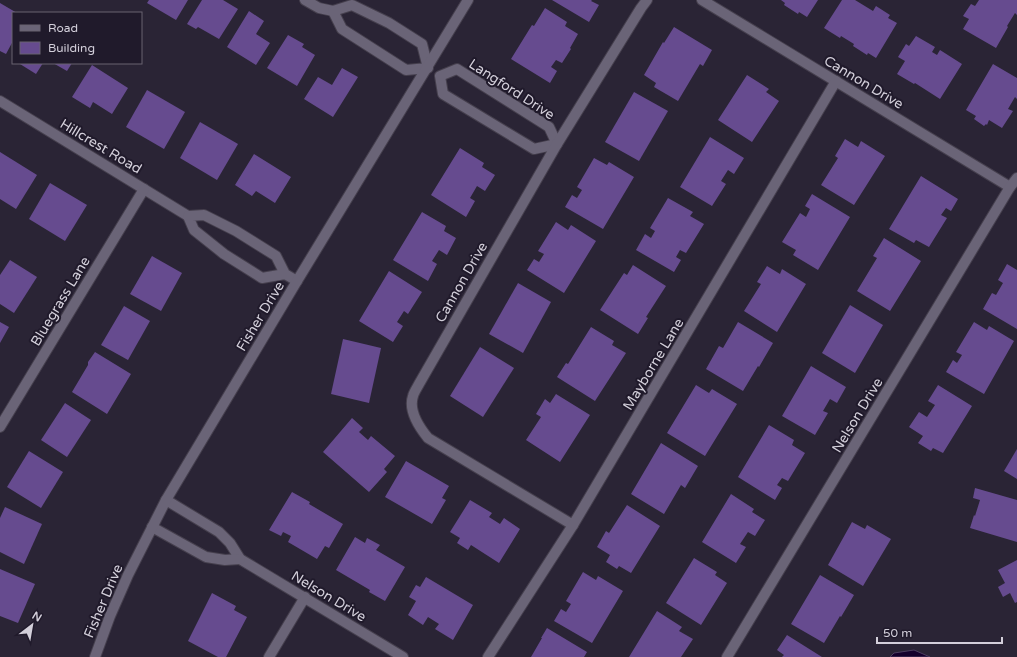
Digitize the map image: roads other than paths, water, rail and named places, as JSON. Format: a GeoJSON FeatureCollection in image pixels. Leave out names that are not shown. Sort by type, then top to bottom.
{"type":"FeatureCollection","features":[{"type":"Feature","properties":{"kind":"street"},"geometry":{"type":"LineString","coordinates":[[305,0],[319,8],[333,11],[352,5],[395,27],[422,44],[428,68]]}},
{"type":"Feature","properties":{"kind":"street","name":"Fisher Drive"},"geometry":{"type":"LineString","coordinates":[[96,657],[110,616],[128,575],[166,500],[468,0]]}},
{"type":"Feature","properties":{"kind":"street","name":"Cannon Drive"},"geometry":{"type":"LineString","coordinates":[[573,525],[428,438],[420,429],[415,418],[413,398],[419,384],[557,144],[647,0]]}},
{"type":"Feature","properties":{"kind":"street","name":"Cannon Drive"},"geometry":{"type":"LineString","coordinates":[[702,0],[1010,187]]}},
{"type":"Feature","properties":{"kind":"street"},"geometry":{"type":"LineString","coordinates":[[333,11],[342,30],[406,70],[428,68],[440,76],[443,94],[534,150],[557,144]]}},
{"type":"Feature","properties":{"kind":"street","name":"Langford Drive"},"geometry":{"type":"LineString","coordinates":[[440,76],[456,69],[549,127],[557,144]]}},
{"type":"Feature","properties":{"kind":"street","name":"Mayborne Lane"},"geometry":{"type":"LineString","coordinates":[[488,657],[573,525],[836,81]]}},
{"type":"Feature","properties":{"kind":"street","name":"Hillcrest Road"},"geometry":{"type":"LineString","coordinates":[[0,101],[188,216],[204,215],[236,231],[276,256],[285,274],[262,278],[224,254],[194,230],[188,216]]}},
{"type":"Feature","properties":{"kind":"street","name":"Nelson Drive"},"geometry":{"type":"LineString","coordinates":[[727,657],[1010,187],[1017,178]]}},
{"type":"Feature","properties":{"kind":"street","name":"Bluegrass Lane"},"geometry":{"type":"LineString","coordinates":[[0,427],[144,189]]}},
{"type":"Feature","properties":{"kind":"street"},"geometry":{"type":"LineString","coordinates":[[285,274],[297,281]]}},
{"type":"Feature","properties":{"kind":"street","name":"Nelson Drive"},"geometry":{"type":"LineString","coordinates":[[166,500],[219,532],[230,543],[240,559],[403,657]]}},
{"type":"Feature","properties":{"kind":"street"},"geometry":{"type":"LineString","coordinates":[[152,527],[206,557],[224,560],[240,559]]}},
{"type":"Feature","properties":{"kind":"street"},"geometry":{"type":"LineString","coordinates":[[270,657],[304,597]]}}]}
